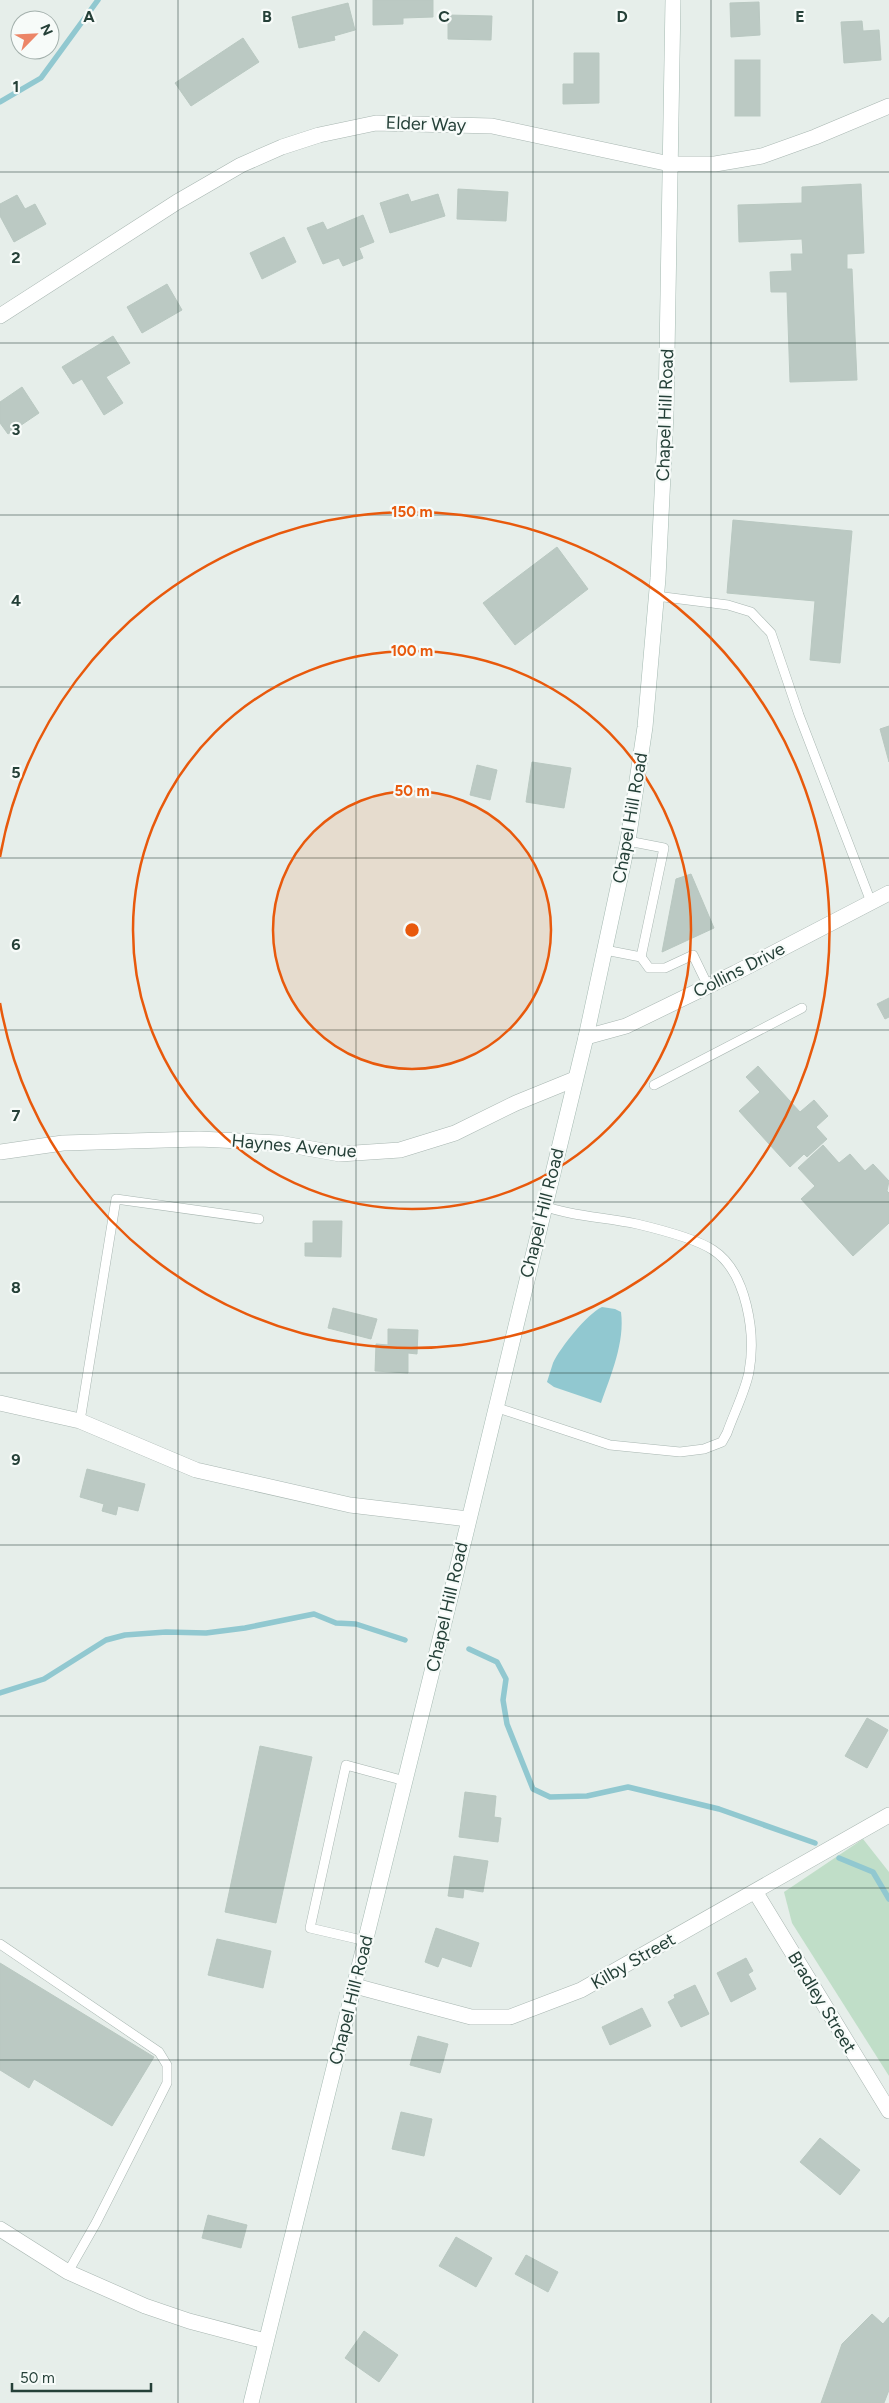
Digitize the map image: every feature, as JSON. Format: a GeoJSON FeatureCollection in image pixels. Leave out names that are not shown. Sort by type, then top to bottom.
{"type":"FeatureCollection","features":[{"type":"Feature","properties":{"kind":"street","name":"Chapel Hill Road"},"geometry":{"type":"LineString","coordinates":[[251,2403],[355,1986],[586,1037],[628,841],[645,727],[656,596],[666,413],[673,0]]}},
{"type":"Feature","properties":{"kind":"street","name":"Elder Way"},"geometry":{"type":"LineString","coordinates":[[0,316],[177,202],[233,170],[282,147],[318,135],[376,122],[492,126],[670,164],[715,164],[762,156],[816,138],[889,106]]}},
{"type":"Feature","properties":{"kind":"street","name":"Collins Drive"},"geometry":{"type":"LineString","coordinates":[[586,1037],[626,1026],[889,894]]}},
{"type":"Feature","properties":{"kind":"street","name":"Haynes Avenue"},"geometry":{"type":"LineString","coordinates":[[0,1152],[63,1143],[199,1139],[279,1143],[340,1154],[400,1150],[455,1133],[524,1100],[575,1079]]}},
{"type":"Feature","properties":{"kind":"street"},"geometry":{"type":"LineString","coordinates":[[0,1403],[80,1421],[196,1470],[350,1505],[468,1519]]}},
{"type":"Feature","properties":{"kind":"street","name":"Kilby Street"},"geometry":{"type":"LineString","coordinates":[[355,1986],[471,2017],[510,2017],[581,1990],[756,1893],[889,1815]]}},
{"type":"Feature","properties":{"kind":"street","name":"Bradley Street"},"geometry":{"type":"LineString","coordinates":[[756,1893],[889,2111]]}},
{"type":"Feature","properties":{"kind":"street"},"geometry":{"type":"LineString","coordinates":[[0,2228],[68,2272],[145,2306],[189,2321],[265,2341]]}},
{"type":"Feature","properties":{"kind":"lane"},"geometry":{"type":"LineString","coordinates":[[656,596],[728,605],[751,612],[771,633],[799,715],[872,902]]}},
{"type":"Feature","properties":{"kind":"lane"},"geometry":{"type":"LineString","coordinates":[[628,841],[664,848],[641,956],[649,968],[665,968],[693,955],[708,986]]}},
{"type":"Feature","properties":{"kind":"lane"},"geometry":{"type":"LineString","coordinates":[[605,950],[641,956]]}},
{"type":"Feature","properties":{"kind":"lane"},"geometry":{"type":"LineString","coordinates":[[654,1086],[802,1008]]}},
{"type":"Feature","properties":{"kind":"lane"},"geometry":{"type":"LineString","coordinates":[[80,1421],[116,1199],[259,1220]]}},
{"type":"Feature","properties":{"kind":"lane"},"geometry":{"type":"LineString","coordinates":[[495,1406],[610,1445],[680,1452],[704,1449],[722,1442],[749,1372],[748,1316],[741,1287],[734,1271],[712,1249],[636,1224],[587,1218],[544,1206]]}},
{"type":"Feature","properties":{"kind":"lane"},"geometry":{"type":"LineString","coordinates":[[366,1941],[310,1928],[346,1765],[405,1781]]}},
{"type":"Feature","properties":{"kind":"lane"},"geometry":{"type":"LineString","coordinates":[[0,1944],[159,2052],[167,2065],[167,2083],[96,2223],[68,2272]]}},
{"type":"Feature","properties":{"kind":"green space"},"geometry":{"type":"Polygon","coordinates":[[[863,1839],[889,1872],[889,2076],[792,1923],[784,1892],[863,1839]]]}},
{"type":"Feature","properties":{"kind":"water"},"geometry":{"type":"Polygon","coordinates":[[[602,1307],[621,1312],[622,1323],[619,1347],[601,1403],[554,1387],[547,1382],[556,1357],[582,1324],[602,1307]]]}},
{"type":"Feature","properties":{"kind":"building"},"geometry":{"type":"Polygon","coordinates":[[[373,0],[433,0],[433,17],[403,18],[403,24],[373,25],[373,0]]]}},
{"type":"Feature","properties":{"kind":"building"},"geometry":{"type":"Polygon","coordinates":[[[759,2],[760,35],[731,37],[730,3],[759,2]]]}},
{"type":"Feature","properties":{"kind":"building"},"geometry":{"type":"Polygon","coordinates":[[[348,3],[355,30],[334,36],[335,40],[299,48],[292,17],[348,3]]]}},
{"type":"Feature","properties":{"kind":"building"},"geometry":{"type":"Polygon","coordinates":[[[448,15],[492,16],[491,40],[448,39],[448,15]]]}},
{"type":"Feature","properties":{"kind":"building"},"geometry":{"type":"Polygon","coordinates":[[[862,21],[863,31],[879,30],[881,60],[844,63],[841,22],[862,21]]]}},
{"type":"Feature","properties":{"kind":"building"},"geometry":{"type":"Polygon","coordinates":[[[243,38],[259,62],[191,106],[175,83],[243,38]]]}},
{"type":"Feature","properties":{"kind":"building"},"geometry":{"type":"Polygon","coordinates":[[[574,53],[599,53],[599,103],[563,104],[563,84],[574,84],[574,53]]]}},
{"type":"Feature","properties":{"kind":"building"},"geometry":{"type":"Polygon","coordinates":[[[735,60],[760,60],[760,116],[735,116],[735,60]]]}},
{"type":"Feature","properties":{"kind":"building"},"geometry":{"type":"Polygon","coordinates":[[[861,184],[864,253],[847,254],[847,269],[852,269],[857,380],[790,382],[787,292],[771,292],[770,272],[792,271],[791,254],[803,254],[802,239],[739,242],[738,205],[802,203],[802,187],[861,184]]]}},
{"type":"Feature","properties":{"kind":"building"},"geometry":{"type":"Polygon","coordinates":[[[458,189],[508,192],[506,221],[457,219],[458,189]]]}},
{"type":"Feature","properties":{"kind":"building"},"geometry":{"type":"Polygon","coordinates":[[[408,194],[411,202],[438,194],[445,216],[390,233],[380,203],[408,194]]]}},
{"type":"Feature","properties":{"kind":"building"},"geometry":{"type":"Polygon","coordinates":[[[17,195],[25,209],[35,204],[46,224],[14,242],[0,216],[0,204],[17,195]]]}},
{"type":"Feature","properties":{"kind":"building"},"geometry":{"type":"Polygon","coordinates":[[[363,215],[374,242],[359,248],[363,258],[343,266],[339,258],[323,264],[307,228],[323,222],[327,230],[363,215]]]}},
{"type":"Feature","properties":{"kind":"building"},"geometry":{"type":"Polygon","coordinates":[[[284,237],[296,262],[262,279],[250,253],[284,237]]]}},
{"type":"Feature","properties":{"kind":"building"},"geometry":{"type":"Polygon","coordinates":[[[167,284],[182,310],[142,333],[127,307],[167,284]]]}},
{"type":"Feature","properties":{"kind":"building"},"geometry":{"type":"Polygon","coordinates":[[[113,336],[130,363],[106,377],[123,403],[104,415],[82,379],[73,384],[62,367],[113,336]]]}},
{"type":"Feature","properties":{"kind":"building"},"geometry":{"type":"Polygon","coordinates":[[[22,387],[39,413],[8,434],[0,423],[0,402],[22,387]]]}},
{"type":"Feature","properties":{"kind":"building"},"geometry":{"type":"Polygon","coordinates":[[[733,520],[852,531],[840,663],[810,660],[815,601],[727,593],[733,520]]]}},
{"type":"Feature","properties":{"kind":"building"},"geometry":{"type":"Polygon","coordinates":[[[557,547],[588,589],[515,645],[483,603],[557,547]]]}},
{"type":"Feature","properties":{"kind":"building"},"geometry":{"type":"Polygon","coordinates":[[[889,726],[889,762],[880,729],[889,726]]]}},
{"type":"Feature","properties":{"kind":"building"},"geometry":{"type":"Polygon","coordinates":[[[532,762],[571,768],[564,808],[526,802],[532,762]]]}},
{"type":"Feature","properties":{"kind":"building"},"geometry":{"type":"Polygon","coordinates":[[[477,765],[497,770],[490,800],[470,795],[477,765]]]}},
{"type":"Feature","properties":{"kind":"building"},"geometry":{"type":"Polygon","coordinates":[[[691,874],[714,928],[662,952],[676,879],[691,874]]]}},
{"type":"Feature","properties":{"kind":"building"},"geometry":{"type":"Polygon","coordinates":[[[889,998],[889,1017],[885,1019],[877,1004],[889,998]]]}},
{"type":"Feature","properties":{"kind":"building"},"geometry":{"type":"Polygon","coordinates":[[[758,1066],[800,1112],[814,1100],[828,1116],[816,1127],[827,1139],[807,1157],[804,1154],[790,1167],[739,1111],[760,1092],[746,1077],[758,1066]]]}},
{"type":"Feature","properties":{"kind":"building"},"geometry":{"type":"Polygon","coordinates":[[[823,1145],[839,1163],[850,1154],[865,1171],[873,1164],[889,1181],[887,1191],[889,1193],[889,1223],[853,1256],[801,1199],[815,1186],[798,1168],[823,1145]]]}},
{"type":"Feature","properties":{"kind":"building"},"geometry":{"type":"Polygon","coordinates":[[[313,1221],[342,1221],[341,1257],[305,1256],[305,1243],[313,1243],[313,1221]]]}},
{"type":"Feature","properties":{"kind":"building"},"geometry":{"type":"Polygon","coordinates":[[[333,1308],[377,1319],[371,1339],[328,1328],[333,1308]]]}},
{"type":"Feature","properties":{"kind":"building"},"geometry":{"type":"Polygon","coordinates":[[[388,1329],[418,1330],[417,1354],[408,1353],[408,1373],[375,1371],[376,1344],[388,1345],[388,1329]]]}},
{"type":"Feature","properties":{"kind":"building"},"geometry":{"type":"Polygon","coordinates":[[[87,1469],[145,1484],[138,1511],[118,1506],[116,1515],[102,1511],[104,1504],[80,1497],[87,1469]]]}},
{"type":"Feature","properties":{"kind":"building"},"geometry":{"type":"Polygon","coordinates":[[[867,1718],[888,1730],[867,1768],[845,1756],[867,1718]]]}},
{"type":"Feature","properties":{"kind":"building"},"geometry":{"type":"Polygon","coordinates":[[[260,1746],[312,1757],[276,1923],[225,1912],[260,1746]]]}},
{"type":"Feature","properties":{"kind":"building"},"geometry":{"type":"Polygon","coordinates":[[[465,1792],[496,1796],[494,1817],[501,1818],[498,1842],[459,1837],[465,1792]]]}},
{"type":"Feature","properties":{"kind":"building"},"geometry":{"type":"Polygon","coordinates":[[[454,1856],[488,1861],[483,1892],[464,1889],[463,1898],[448,1896],[454,1856]]]}},
{"type":"Feature","properties":{"kind":"building"},"geometry":{"type":"Polygon","coordinates":[[[436,1928],[479,1943],[471,1967],[442,1957],[438,1967],[425,1962],[436,1928]]]}},
{"type":"Feature","properties":{"kind":"building"},"geometry":{"type":"Polygon","coordinates":[[[217,1939],[271,1951],[263,1988],[208,1975],[217,1939]]]}},
{"type":"Feature","properties":{"kind":"building"},"geometry":{"type":"Polygon","coordinates":[[[746,1958],[753,1971],[748,1974],[756,1989],[731,2002],[717,1973],[746,1958]]]}},
{"type":"Feature","properties":{"kind":"building"},"geometry":{"type":"Polygon","coordinates":[[[0,1963],[154,2057],[112,2126],[34,2079],[29,2088],[0,2070],[0,1963]]]}},
{"type":"Feature","properties":{"kind":"building"},"geometry":{"type":"Polygon","coordinates":[[[695,1985],[709,2014],[681,2027],[668,2002],[675,1998],[674,1995],[695,1985]]]}},
{"type":"Feature","properties":{"kind":"building"},"geometry":{"type":"Polygon","coordinates":[[[642,2008],[651,2026],[610,2045],[602,2027],[642,2008]]]}},
{"type":"Feature","properties":{"kind":"building"},"geometry":{"type":"Polygon","coordinates":[[[418,2036],[448,2044],[440,2073],[410,2065],[418,2036]]]}},
{"type":"Feature","properties":{"kind":"building"},"geometry":{"type":"Polygon","coordinates":[[[401,2112],[432,2119],[424,2156],[392,2149],[401,2112]]]}},
{"type":"Feature","properties":{"kind":"building"},"geometry":{"type":"Polygon","coordinates":[[[820,2138],[860,2170],[840,2195],[800,2162],[820,2138]]]}},
{"type":"Feature","properties":{"kind":"building"},"geometry":{"type":"Polygon","coordinates":[[[208,2215],[247,2225],[241,2248],[202,2238],[208,2215]]]}},
{"type":"Feature","properties":{"kind":"building"},"geometry":{"type":"Polygon","coordinates":[[[456,2237],[492,2258],[476,2287],[439,2266],[456,2237]]]}},
{"type":"Feature","properties":{"kind":"building"},"geometry":{"type":"Polygon","coordinates":[[[526,2255],[558,2272],[548,2292],[515,2274],[526,2255]]]}},
{"type":"Feature","properties":{"kind":"building"},"geometry":{"type":"Polygon","coordinates":[[[872,2314],[883,2324],[889,2317],[889,2390],[884,2403],[821,2403],[842,2344],[872,2314]]]}},
{"type":"Feature","properties":{"kind":"building"},"geometry":{"type":"Polygon","coordinates":[[[364,2331],[398,2355],[379,2382],[345,2358],[364,2331]]]}},
{"type":"Feature","properties":{"kind":"waterway"},"geometry":{"type":"LineString","coordinates":[[0,102],[41,78],[98,0]]}},
{"type":"Feature","properties":{"kind":"waterway"},"geometry":{"type":"LineString","coordinates":[[0,1693],[44,1679],[106,1640],[125,1635],[166,1632],[206,1633],[245,1628],[314,1614],[336,1623],[356,1624],[405,1640]]}},
{"type":"Feature","properties":{"kind":"waterway"},"geometry":{"type":"LineString","coordinates":[[469,1649],[497,1662],[506,1679],[503,1700],[507,1724],[533,1789],[550,1797],[587,1796],[628,1787],[719,1809],[815,1843]]}},
{"type":"Feature","properties":{"kind":"waterway"},"geometry":{"type":"LineString","coordinates":[[839,1858],[873,1872],[889,1899]]}}]}
